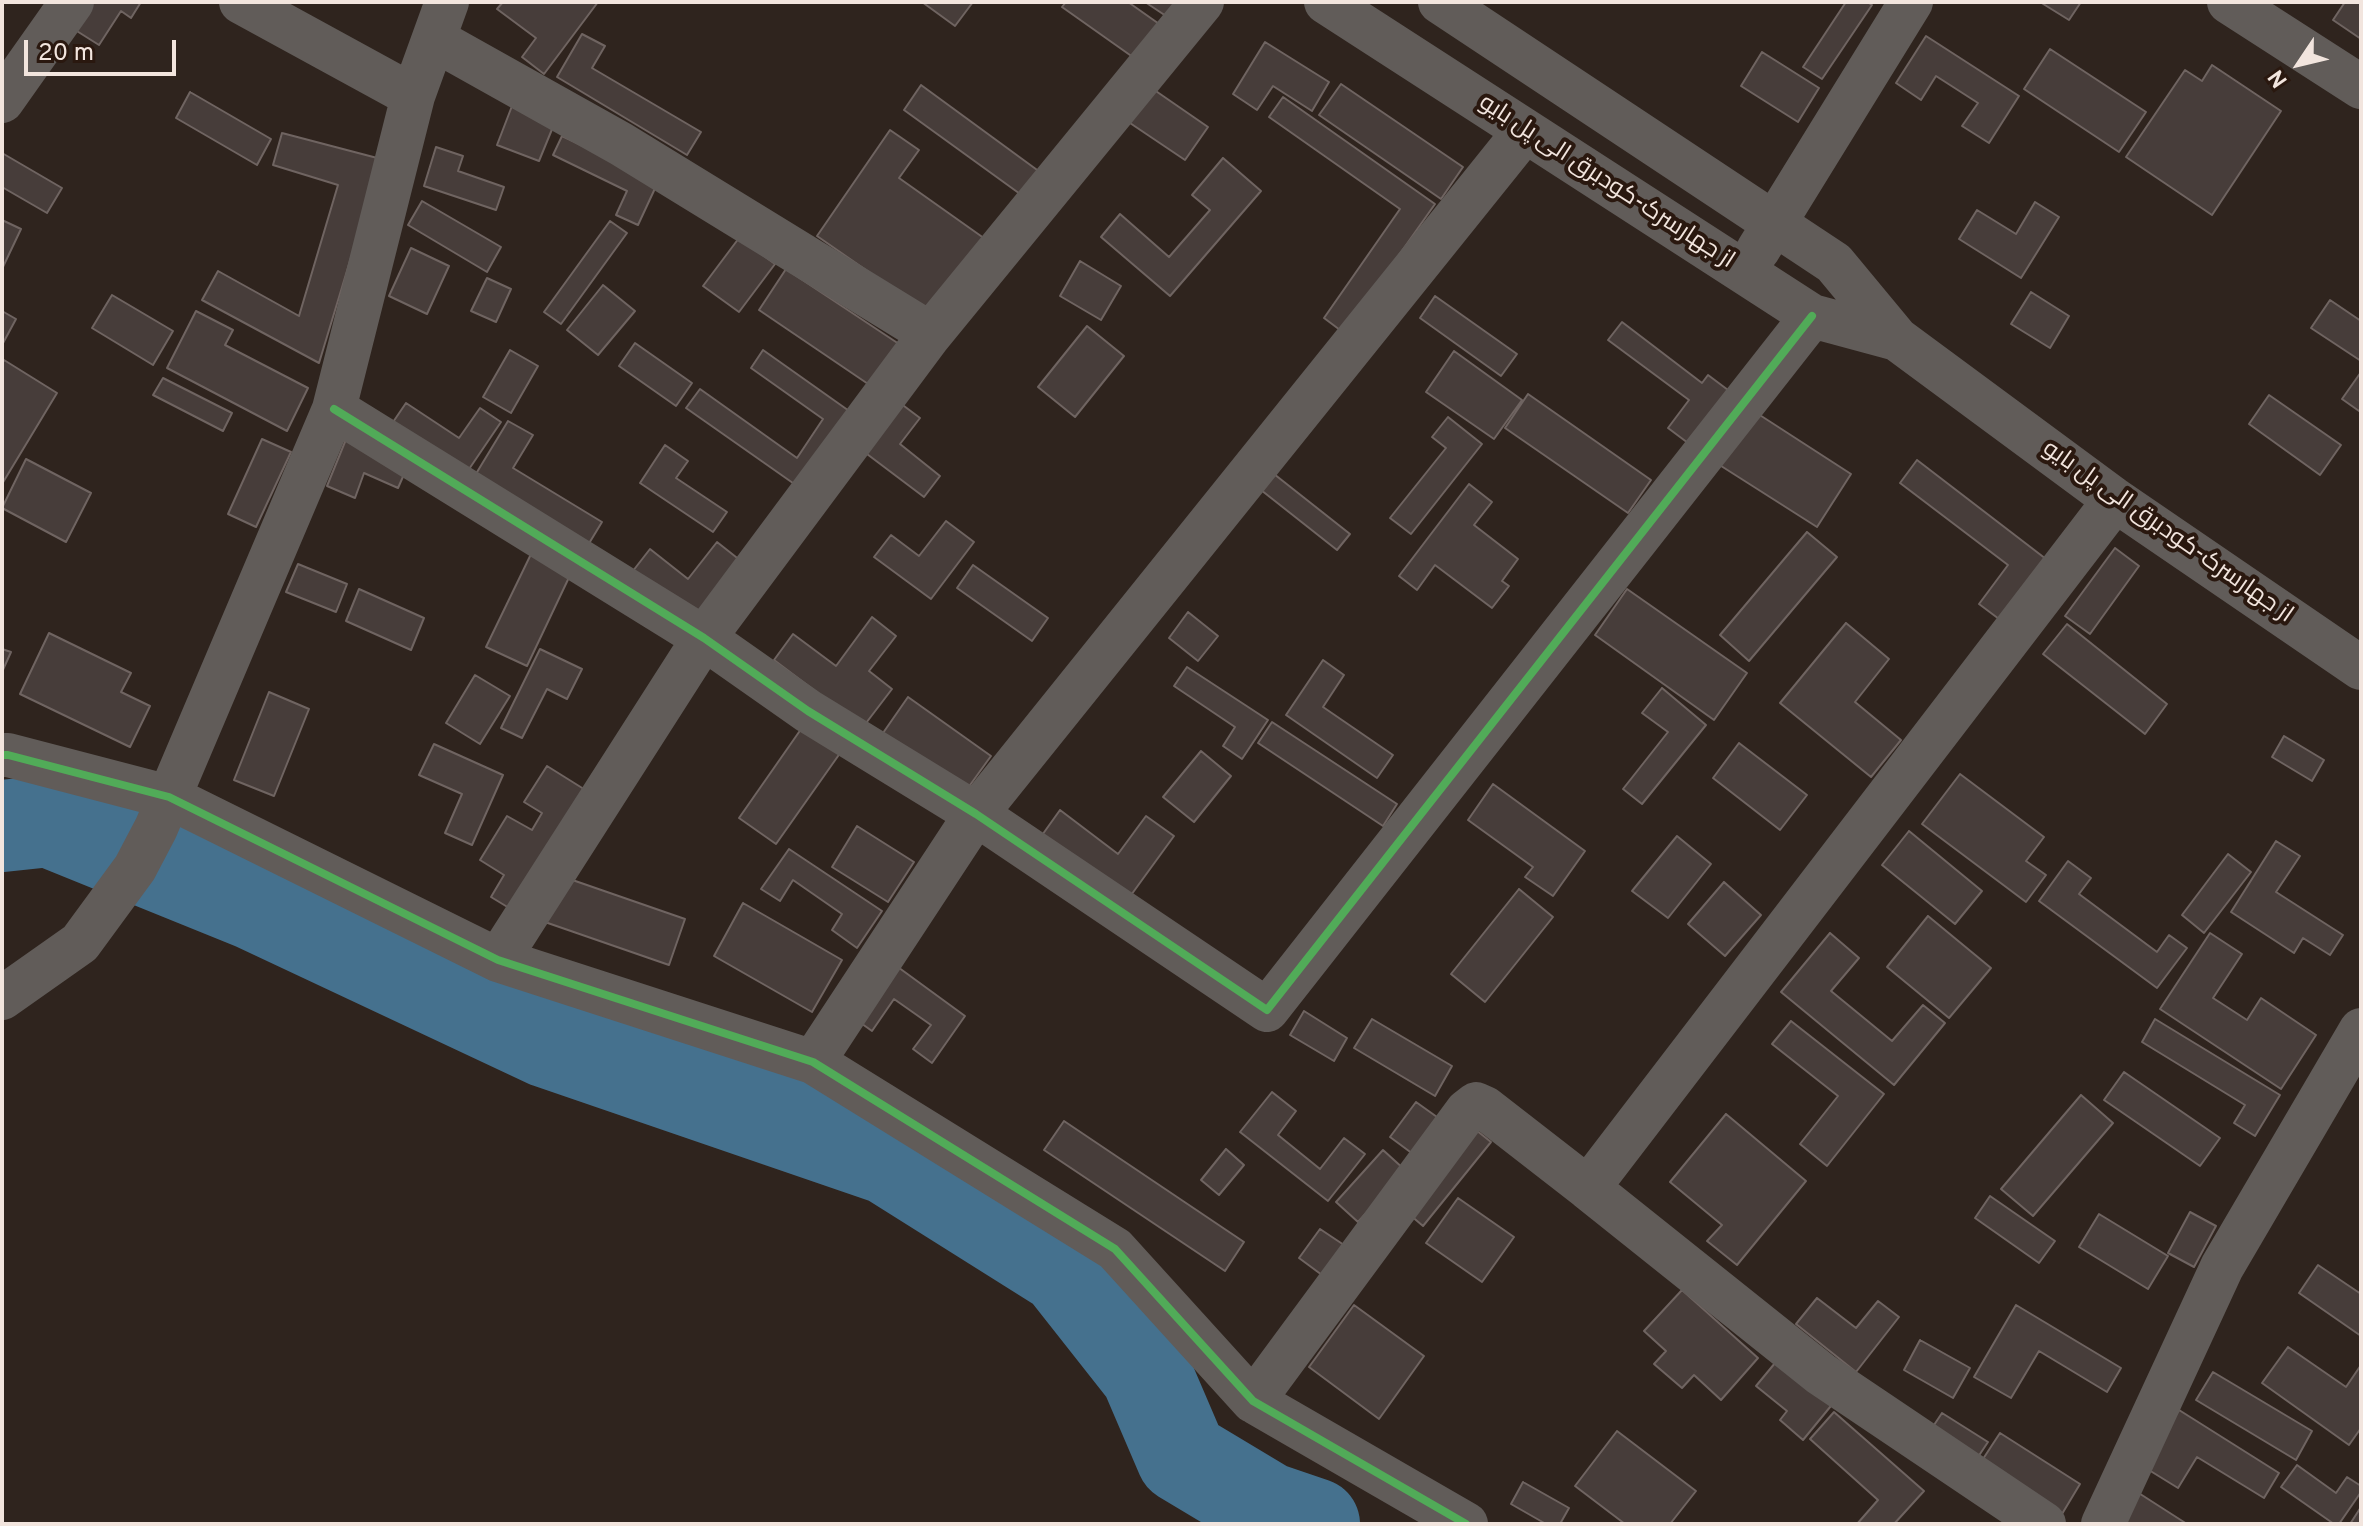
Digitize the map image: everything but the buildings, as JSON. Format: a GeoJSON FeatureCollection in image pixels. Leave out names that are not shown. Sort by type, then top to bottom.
{"type":"FeatureCollection","features":[{"type":"Feature","properties":{"kind":"street"},"geometry":{"type":"LineString","coordinates":[[2,101],[72,2]]}},
{"type":"Feature","properties":{"kind":"street"},"geometry":{"type":"LineString","coordinates":[[241,2],[413,96]]}},
{"type":"Feature","properties":{"kind":"street"},"geometry":{"type":"LineString","coordinates":[[498,960],[704,638],[928,337],[1202,2]]}},
{"type":"Feature","properties":{"kind":"street","name":"از جهارسرک-کودبرق الی پل بایو"},"geometry":{"type":"LineString","coordinates":[[1326,2],[1812,316],[1897,339]]}},
{"type":"Feature","properties":{"kind":"street","name":"از جهارسرک-کودبرق الی پل بایو"},"geometry":{"type":"LineString","coordinates":[[1440,2],[1834,263],[1897,339],[2115,500],[2361,668]]}},
{"type":"Feature","properties":{"kind":"street"},"geometry":{"type":"LineString","coordinates":[[1744,272],[1911,2]]}},
{"type":"Feature","properties":{"kind":"street"},"geometry":{"type":"LineString","coordinates":[[2229,2],[2361,87]]}},
{"type":"Feature","properties":{"kind":"street"},"geometry":{"type":"LineString","coordinates":[[2,998],[80,943],[135,868],[162,813],[334,409],[413,96],[440,22]]}},
{"type":"Feature","properties":{"kind":"street"},"geometry":{"type":"LineString","coordinates":[[440,22],[446,46],[621,144],[916,325],[928,337]]}},
{"type":"Feature","properties":{"kind":"street"},"geometry":{"type":"LineString","coordinates":[[813,1062],[976,814],[1525,131]]}},
{"type":"Feature","properties":{"kind":"street"},"geometry":{"type":"LineString","coordinates":[[334,409],[704,638],[808,711],[976,814],[1267,1010],[1812,316]]}},
{"type":"Feature","properties":{"kind":"street"},"geometry":{"type":"LineString","coordinates":[[1588,1188],[2115,500]]}},
{"type":"Feature","properties":{"kind":"street"},"geometry":{"type":"LineString","coordinates":[[2,755],[162,813],[498,960],[813,1062],[1115,1249],[1253,1401],[1466,1524]]}},
{"type":"Feature","properties":{"kind":"street"},"geometry":{"type":"LineString","coordinates":[[2103,1524],[2222,1267],[2361,1030]]}},
{"type":"Feature","properties":{"kind":"street"},"geometry":{"type":"LineString","coordinates":[[1253,1401],[1467,1111],[1476,1104],[1588,1188],[1821,1374],[2044,1524]]}},
{"type":"Feature","properties":{"kind":"waterway"},"geometry":{"type":"LineString","coordinates":[[2,826],[49,821],[254,904],[548,1042],[889,1159],[1064,1269],[1146,1373],[1182,1457],[1267,1508],[1314,1524]]}},
{"type":"Feature","properties":{"kind":"cycle path"},"geometry":{"type":"LineString","coordinates":[[334,409],[704,638],[808,711],[976,814],[1267,1010],[1812,316]]}},
{"type":"Feature","properties":{"kind":"cycle path"},"geometry":{"type":"LineString","coordinates":[[2,755],[169,797],[498,960],[813,1062],[1115,1249],[1253,1401],[1466,1524]]}}]}
